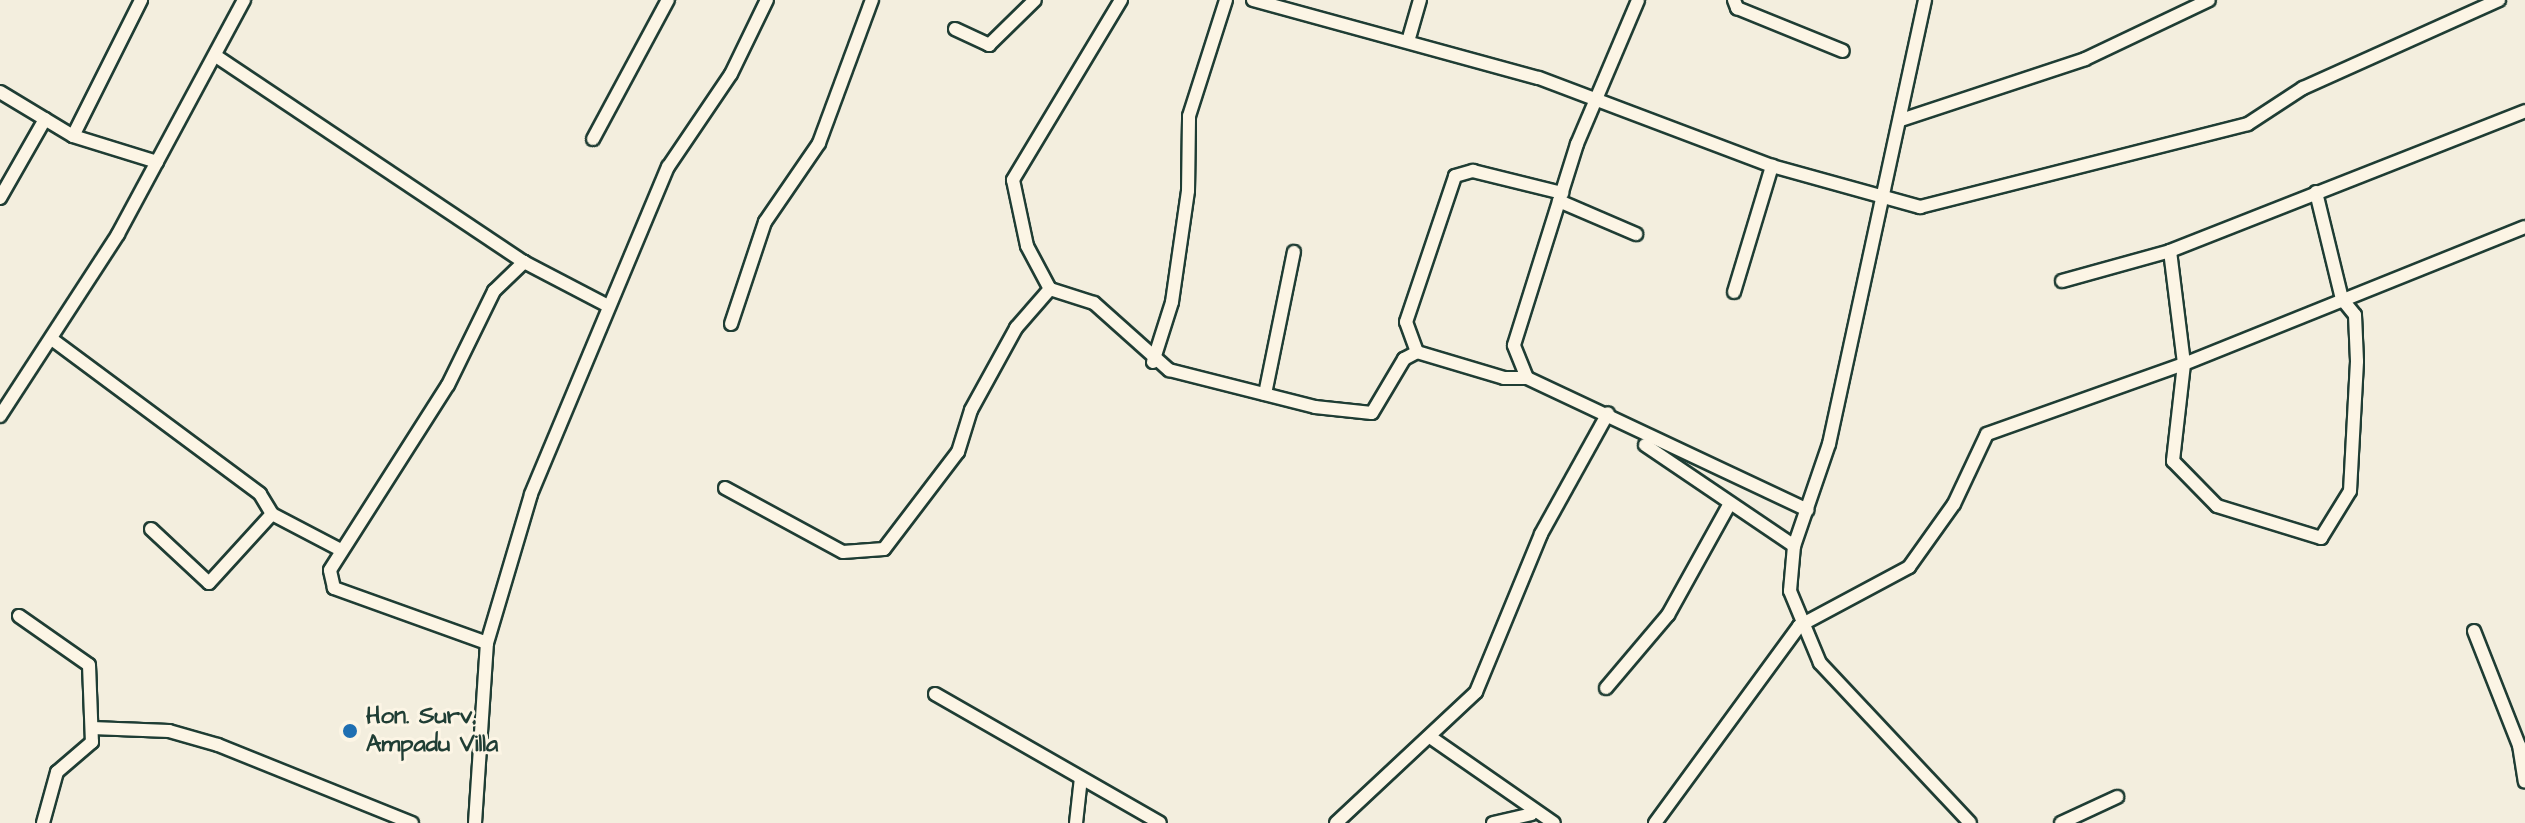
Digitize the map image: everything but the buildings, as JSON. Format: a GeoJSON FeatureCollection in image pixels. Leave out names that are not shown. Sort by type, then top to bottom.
{"type":"FeatureCollection","features":[{"type":"Feature","properties":{"kind":"street"},"geometry":{"type":"LineString","coordinates":[[73,136],[141,0]]}},
{"type":"Feature","properties":{"kind":"street"},"geometry":{"type":"LineString","coordinates":[[0,416],[53,340],[157,162],[244,0]]}},
{"type":"Feature","properties":{"kind":"street"},"geometry":{"type":"LineString","coordinates":[[593,139],[668,0]]}},
{"type":"Feature","properties":{"kind":"street"},"geometry":{"type":"LineString","coordinates":[[475,823],[487,643],[531,494],[668,167],[731,74],[767,0]]}},
{"type":"Feature","properties":{"kind":"street"},"geometry":{"type":"LineString","coordinates":[[731,324],[765,222],[819,143],[872,0]]}},
{"type":"Feature","properties":{"kind":"street"},"geometry":{"type":"LineString","coordinates":[[955,29],[989,45],[1035,0]]}},
{"type":"Feature","properties":{"kind":"street"},"geometry":{"type":"LineString","coordinates":[[1121,0],[1013,180],[1027,246],[1050,289],[1094,303],[1153,362],[1265,394],[1372,413],[1404,359],[1417,352],[1504,378],[1527,378],[1692,462],[1807,510]]}},
{"type":"Feature","properties":{"kind":"street"},"geometry":{"type":"LineString","coordinates":[[1153,362],[1172,302],[1188,191],[1189,116],[1226,0]]}},
{"type":"Feature","properties":{"kind":"street"},"geometry":{"type":"LineString","coordinates":[[1253,0],[1409,38],[1772,166],[1884,200],[1920,207],[2248,124],[2303,88],[2499,0]]}},
{"type":"Feature","properties":{"kind":"street"},"geometry":{"type":"LineString","coordinates":[[1409,38],[1420,0]]}},
{"type":"Feature","properties":{"kind":"street"},"geometry":{"type":"LineString","coordinates":[[1527,378],[1514,345],[1561,197],[1638,0]]}},
{"type":"Feature","properties":{"kind":"street"},"geometry":{"type":"LineString","coordinates":[[1734,0],[1737,8],[1843,51]]}},
{"type":"Feature","properties":{"kind":"street"},"geometry":{"type":"LineString","coordinates":[[1925,0],[1884,200],[1807,510],[1794,546],[1790,591],[1799,626],[1820,663],[1970,823]]}},
{"type":"Feature","properties":{"kind":"street"},"geometry":{"type":"LineString","coordinates":[[1901,120],[2085,59],[2209,0]]}},
{"type":"Feature","properties":{"kind":"street"},"geometry":{"type":"LineString","coordinates":[[216,56],[524,262],[608,306]]}},
{"type":"Feature","properties":{"kind":"street"},"geometry":{"type":"LineString","coordinates":[[0,92],[73,136],[157,162]]}},
{"type":"Feature","properties":{"kind":"street"},"geometry":{"type":"LineString","coordinates":[[2062,281],[2170,251],[2525,111]]}},
{"type":"Feature","properties":{"kind":"street"},"geometry":{"type":"LineString","coordinates":[[0,198],[45,119]]}},
{"type":"Feature","properties":{"kind":"street"},"geometry":{"type":"LineString","coordinates":[[1734,292],[1772,166]]}},
{"type":"Feature","properties":{"kind":"street"},"geometry":{"type":"LineString","coordinates":[[1417,352],[1406,322],[1455,176],[1473,171],[1561,197],[1636,234]]}},
{"type":"Feature","properties":{"kind":"street"},"geometry":{"type":"LineString","coordinates":[[2170,251],[2184,364],[2174,438],[2181,474],[2217,506],[2321,538],[2350,491],[2355,315],[2342,299],[2316,192]]}},
{"type":"Feature","properties":{"kind":"street"},"geometry":{"type":"LineString","coordinates":[[1655,823],[1799,626],[1909,567],[1954,504],[1987,434],[2184,364],[2525,227]]}},
{"type":"Feature","properties":{"kind":"street"},"geometry":{"type":"LineString","coordinates":[[1265,394],[1294,252]]}},
{"type":"Feature","properties":{"kind":"street"},"geometry":{"type":"LineString","coordinates":[[487,643],[334,588],[330,570],[339,549],[448,385],[494,291],[524,262]]}},
{"type":"Feature","properties":{"kind":"street"},"geometry":{"type":"LineString","coordinates":[[725,488],[843,552],[884,549],[958,452],[971,410],[1016,328],[1050,289]]}},
{"type":"Feature","properties":{"kind":"street"},"geometry":{"type":"LineString","coordinates":[[53,340],[260,494],[272,514],[339,549]]}},
{"type":"Feature","properties":{"kind":"street"},"geometry":{"type":"LineString","coordinates":[[1606,417],[1729,505],[1794,546]]}},
{"type":"Feature","properties":{"kind":"street"},"geometry":{"type":"LineString","coordinates":[[1336,823],[1433,739],[1476,692],[1541,534],[1606,417]]}},
{"type":"Feature","properties":{"kind":"street"},"geometry":{"type":"LineString","coordinates":[[1606,688],[1668,615],[1729,505]]}},
{"type":"Feature","properties":{"kind":"street"},"geometry":{"type":"LineString","coordinates":[[151,529],[209,583],[272,514]]}},
{"type":"Feature","properties":{"kind":"street"},"geometry":{"type":"LineString","coordinates":[[19,616],[27,628],[86,657],[92,728],[88,748],[57,772],[43,823]]}},
{"type":"Feature","properties":{"kind":"street"},"geometry":{"type":"LineString","coordinates":[[2474,631],[2519,745],[2525,782]]}},
{"type":"Feature","properties":{"kind":"street"},"geometry":{"type":"LineString","coordinates":[[935,694],[1160,823]]}},
{"type":"Feature","properties":{"kind":"street"},"geometry":{"type":"LineString","coordinates":[[92,728],[169,731],[218,745],[412,823]]}},
{"type":"Feature","properties":{"kind":"street"},"geometry":{"type":"LineString","coordinates":[[1433,739],[1520,799],[1531,814],[1554,823]]}},
{"type":"Feature","properties":{"kind":"street"},"geometry":{"type":"LineString","coordinates":[[1076,823],[1081,778]]}},
{"type":"Feature","properties":{"kind":"street"},"geometry":{"type":"LineString","coordinates":[[2061,823],[2117,797]]}},
{"type":"Feature","properties":{"kind":"street"},"geometry":{"type":"LineString","coordinates":[[1493,823],[1531,814]]}},
{"type":"Feature","properties":{"kind":"place","name":"Hon. Surv. Ampadu Villa"},"geometry":{"type":"Point","coordinates":[350,731]}}]}
